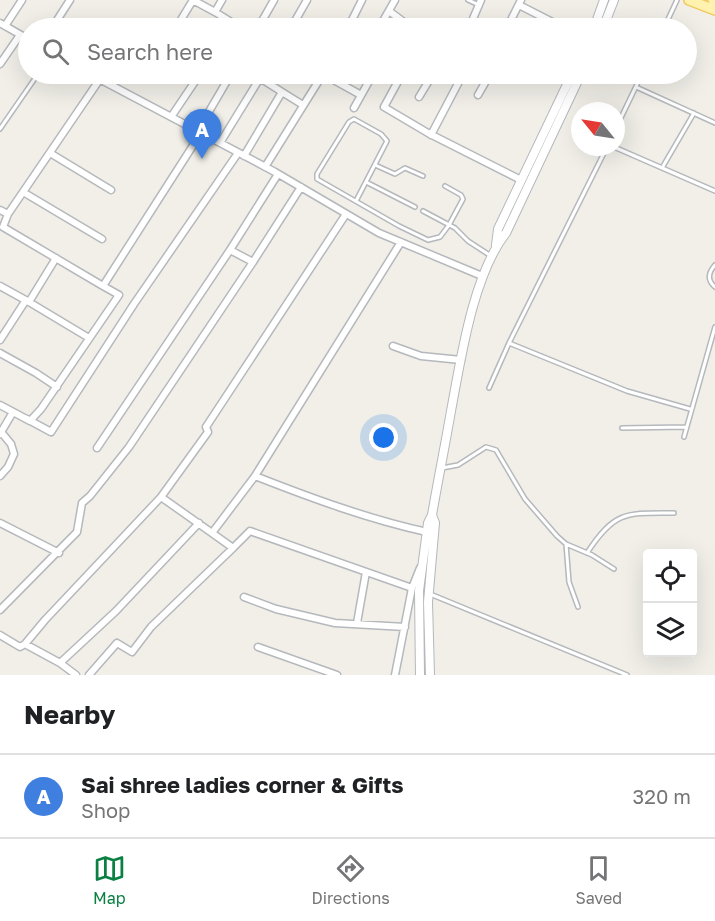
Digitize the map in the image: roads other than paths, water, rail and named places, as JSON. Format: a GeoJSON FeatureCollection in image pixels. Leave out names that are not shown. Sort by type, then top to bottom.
{"type":"FeatureCollection","features":[{"type":"Feature","properties":{"kind":"main road"},"geometry":{"type":"LineString","coordinates":[[689,0],[715,10]]}},
{"type":"Feature","properties":{"kind":"street"},"geometry":{"type":"LineString","coordinates":[[18,34],[3,25],[22,0]]}},
{"type":"Feature","properties":{"kind":"street"},"geometry":{"type":"LineString","coordinates":[[58,18],[70,0]]}},
{"type":"Feature","properties":{"kind":"street"},"geometry":{"type":"LineString","coordinates":[[182,18],[193,0],[225,18]]}},
{"type":"Feature","properties":{"kind":"street"},"geometry":{"type":"LineString","coordinates":[[215,12],[222,0]]}},
{"type":"Feature","properties":{"kind":"street"},"geometry":{"type":"LineString","coordinates":[[264,18],[274,0]]}},
{"type":"Feature","properties":{"kind":"street"},"geometry":{"type":"LineString","coordinates":[[297,18],[307,0]]}},
{"type":"Feature","properties":{"kind":"street"},"geometry":{"type":"LineString","coordinates":[[353,18],[362,0]]}},
{"type":"Feature","properties":{"kind":"street"},"geometry":{"type":"LineString","coordinates":[[385,18],[395,0]]}},
{"type":"Feature","properties":{"kind":"street"},"geometry":{"type":"LineString","coordinates":[[598,18],[604,0]]}},
{"type":"Feature","properties":{"kind":"street"},"geometry":{"type":"LineString","coordinates":[[607,18],[615,0]]}},
{"type":"Feature","properties":{"kind":"street"},"geometry":{"type":"LineString","coordinates":[[512,18],[520,2],[547,18]]}},
{"type":"Feature","properties":{"kind":"street"},"geometry":{"type":"LineString","coordinates":[[473,18],[480,3]]}},
{"type":"Feature","properties":{"kind":"street"},"geometry":{"type":"LineString","coordinates":[[389,11],[398,18]]}},
{"type":"Feature","properties":{"kind":"street"},"geometry":{"type":"LineString","coordinates":[[0,64],[18,38]]}},
{"type":"Feature","properties":{"kind":"street"},"geometry":{"type":"LineString","coordinates":[[27,419],[30,421],[41,409],[119,295],[3,227],[8,214],[97,84]]}},
{"type":"Feature","properties":{"kind":"street"},"geometry":{"type":"LineString","coordinates":[[109,84],[266,167],[379,233],[482,276]]}},
{"type":"Feature","properties":{"kind":"street"},"geometry":{"type":"LineString","coordinates":[[171,117],[193,84]]}},
{"type":"Feature","properties":{"kind":"street"},"geometry":{"type":"LineString","coordinates":[[104,286],[199,133],[226,84]]}},
{"type":"Feature","properties":{"kind":"street"},"geometry":{"type":"LineString","coordinates":[[220,143],[256,84]]}},
{"type":"Feature","properties":{"kind":"street"},"geometry":{"type":"LineString","coordinates":[[269,84],[303,105]]}},
{"type":"Feature","properties":{"kind":"street"},"geometry":{"type":"LineString","coordinates":[[266,167],[316,84]]}},
{"type":"Feature","properties":{"kind":"street"},"geometry":{"type":"LineString","coordinates":[[341,84],[362,95]]}},
{"type":"Feature","properties":{"kind":"street"},"geometry":{"type":"LineString","coordinates":[[354,108],[368,84]]}},
{"type":"Feature","properties":{"kind":"street"},"geometry":{"type":"LineString","coordinates":[[397,84],[384,107],[431,135],[521,180]]}},
{"type":"Feature","properties":{"kind":"street"},"geometry":{"type":"LineString","coordinates":[[419,97],[427,84]]}},
{"type":"Feature","properties":{"kind":"street"},"geometry":{"type":"LineString","coordinates":[[431,135],[458,84]]}},
{"type":"Feature","properties":{"kind":"street"},"geometry":{"type":"LineString","coordinates":[[478,95],[484,84]]}},
{"type":"Feature","properties":{"kind":"street"},"geometry":{"type":"LineString","coordinates":[[420,675],[419,591],[427,532],[461,360],[482,276],[495,246],[498,229],[567,84]]}},
{"type":"Feature","properties":{"kind":"street"},"geometry":{"type":"LineString","coordinates":[[495,246],[506,233],[576,84]]}},
{"type":"Feature","properties":{"kind":"street"},"geometry":{"type":"LineString","coordinates":[[0,405],[51,432],[134,304],[241,154],[282,92]]}},
{"type":"Feature","properties":{"kind":"street"},"geometry":{"type":"LineString","coordinates":[[50,153],[111,190]]}},
{"type":"Feature","properties":{"kind":"street"},"geometry":{"type":"LineString","coordinates":[[97,448],[230,250],[278,174]]}},
{"type":"Feature","properties":{"kind":"street"},"geometry":{"type":"LineString","coordinates":[[0,610],[59,553],[77,532],[82,503],[129,447],[254,262],[301,187]]}},
{"type":"Feature","properties":{"kind":"street"},"geometry":{"type":"LineString","coordinates":[[23,192],[102,239]]}},
{"type":"Feature","properties":{"kind":"street"},"geometry":{"type":"LineString","coordinates":[[0,210],[8,214]]}},
{"type":"Feature","properties":{"kind":"street"},"geometry":{"type":"LineString","coordinates":[[0,635],[20,647],[25,644],[161,497],[208,432],[206,427],[346,214]]}},
{"type":"Feature","properties":{"kind":"street"},"geometry":{"type":"LineString","coordinates":[[212,533],[255,476],[400,242]]}},
{"type":"Feature","properties":{"kind":"street"},"geometry":{"type":"LineString","coordinates":[[230,250],[254,262]]}},
{"type":"Feature","properties":{"kind":"street"},"geometry":{"type":"LineString","coordinates":[[0,340],[56,258]]}},
{"type":"Feature","properties":{"kind":"street"},"geometry":{"type":"LineString","coordinates":[[0,286],[89,338]]}},
{"type":"Feature","properties":{"kind":"street"},"geometry":{"type":"LineString","coordinates":[[393,346],[421,356],[461,360]]}},
{"type":"Feature","properties":{"kind":"street"},"geometry":{"type":"LineString","coordinates":[[0,353],[57,387]]}},
{"type":"Feature","properties":{"kind":"street"},"geometry":{"type":"LineString","coordinates":[[0,476],[14,454],[11,444],[0,433],[14,412]]}},
{"type":"Feature","properties":{"kind":"street"},"geometry":{"type":"LineString","coordinates":[[255,476],[390,524],[427,532]]}},
{"type":"Feature","properties":{"kind":"street"},"geometry":{"type":"LineString","coordinates":[[161,497],[233,548]]}},
{"type":"Feature","properties":{"kind":"street"},"geometry":{"type":"LineString","coordinates":[[430,675],[428,593],[435,523],[432,515]]}},
{"type":"Feature","properties":{"kind":"street"},"geometry":{"type":"LineString","coordinates":[[0,523],[59,553]]}},
{"type":"Feature","properties":{"kind":"street"},"geometry":{"type":"LineString","coordinates":[[60,663],[116,611],[199,524]]}},
{"type":"Feature","properties":{"kind":"street"},"geometry":{"type":"LineString","coordinates":[[89,675],[117,643],[132,652],[151,627],[250,531],[412,588]]}},
{"type":"Feature","properties":{"kind":"street"},"geometry":{"type":"LineString","coordinates":[[395,675],[412,588],[424,557]]}},
{"type":"Feature","properties":{"kind":"street"},"geometry":{"type":"LineString","coordinates":[[357,623],[366,572]]}},
{"type":"Feature","properties":{"kind":"street"},"geometry":{"type":"LineString","coordinates":[[244,597],[276,609],[335,622],[405,627]]}},
{"type":"Feature","properties":{"kind":"street"},"geometry":{"type":"LineString","coordinates":[[25,644],[60,663],[76,675]]}},
{"type":"Feature","properties":{"kind":"street"},"geometry":{"type":"LineString","coordinates":[[258,647],[337,675]]}},
{"type":"Feature","properties":{"kind":"lane"},"geometry":{"type":"LineString","coordinates":[[468,0],[480,3]]}},
{"type":"Feature","properties":{"kind":"lane"},"geometry":{"type":"LineString","coordinates":[[669,18],[677,0]]}},
{"type":"Feature","properties":{"kind":"lane"},"geometry":{"type":"LineString","coordinates":[[0,129],[31,84]]}},
{"type":"Feature","properties":{"kind":"lane"},"geometry":{"type":"LineString","coordinates":[[625,110],[637,84]]}},
{"type":"Feature","properties":{"kind":"lane"},"geometry":{"type":"LineString","coordinates":[[636,87],[715,123]]}},
{"type":"Feature","properties":{"kind":"lane"},"geometry":{"type":"LineString","coordinates":[[662,168],[694,113]]}},
{"type":"Feature","properties":{"kind":"lane"},"geometry":{"type":"LineString","coordinates":[[356,201],[386,146],[387,139],[357,120],[351,120],[316,177],[321,182],[399,226],[428,240],[438,239],[449,225],[463,199],[461,195],[445,186]]}},
{"type":"Feature","properties":{"kind":"lane"},"geometry":{"type":"LineString","coordinates":[[625,152],[715,191]]}},
{"type":"Feature","properties":{"kind":"lane"},"geometry":{"type":"LineString","coordinates":[[489,388],[509,343],[602,156]]}},
{"type":"Feature","properties":{"kind":"lane"},"geometry":{"type":"LineString","coordinates":[[375,165],[395,174],[405,168],[423,176]]}},
{"type":"Feature","properties":{"kind":"lane"},"geometry":{"type":"LineString","coordinates":[[366,182],[415,207]]}},
{"type":"Feature","properties":{"kind":"lane"},"geometry":{"type":"LineString","coordinates":[[423,211],[449,225],[491,256]]}},
{"type":"Feature","properties":{"kind":"lane"},"geometry":{"type":"LineString","coordinates":[[715,265],[709,274],[709,279],[715,287]]}},
{"type":"Feature","properties":{"kind":"lane"},"geometry":{"type":"LineString","coordinates":[[684,437],[690,409],[715,327]]}},
{"type":"Feature","properties":{"kind":"lane"},"geometry":{"type":"LineString","coordinates":[[509,343],[627,391],[690,409]]}},
{"type":"Feature","properties":{"kind":"lane"},"geometry":{"type":"LineString","coordinates":[[622,428],[686,427]]}},
{"type":"Feature","properties":{"kind":"lane"},"geometry":{"type":"LineString","coordinates":[[441,468],[458,465],[486,447],[496,450],[525,499],[566,544],[614,569]]}},
{"type":"Feature","properties":{"kind":"lane"},"geometry":{"type":"LineString","coordinates":[[587,553],[608,526],[626,514],[634,512],[674,513]]}},
{"type":"Feature","properties":{"kind":"lane"},"geometry":{"type":"LineString","coordinates":[[566,544],[569,582],[578,607]]}},
{"type":"Feature","properties":{"kind":"lane"},"geometry":{"type":"LineString","coordinates":[[428,593],[627,675]]}},
{"type":"Feature","properties":{"kind":"place","name":"Sai shree ladies corner & Gifts"},"geometry":{"type":"Point","coordinates":[202,159]}}]}
